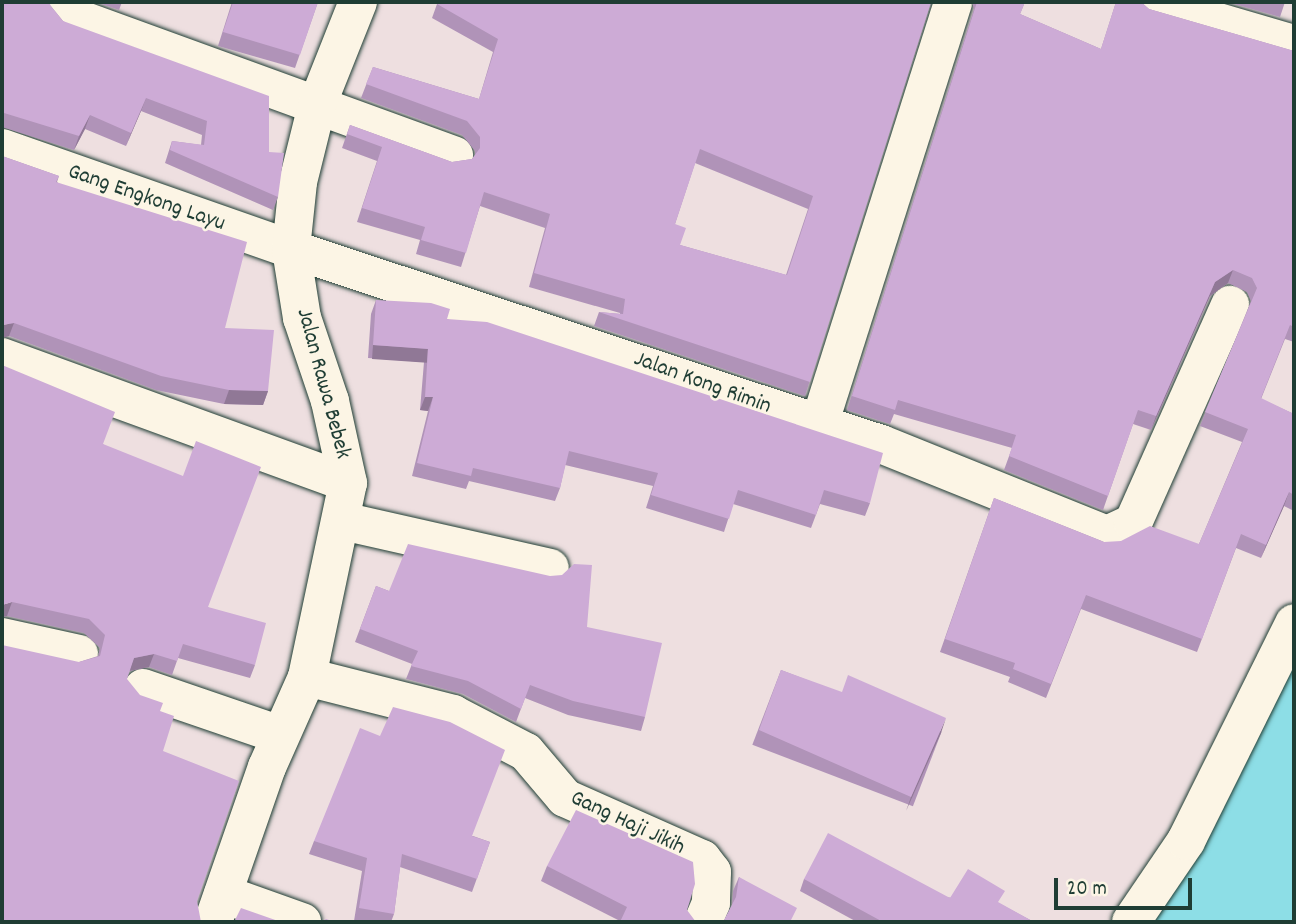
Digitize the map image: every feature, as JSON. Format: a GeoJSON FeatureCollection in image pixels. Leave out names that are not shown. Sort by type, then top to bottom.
{"type":"FeatureCollection","features":[{"type":"Feature","properties":{"kind":"street","name":"Jalan Rawa Bebek"},"geometry":{"type":"LineString","coordinates":[[218,908],[280,735],[307,677],[342,522],[348,483],[330,401],[302,318],[291,249],[298,182],[317,105],[358,2]]}},
{"type":"Feature","properties":{"kind":"street"},"geometry":{"type":"LineString","coordinates":[[819,425],[953,2]]}},
{"type":"Feature","properties":{"kind":"street"},"geometry":{"type":"LineString","coordinates":[[1174,6],[1294,44]]}},
{"type":"Feature","properties":{"kind":"street"},"geometry":{"type":"LineString","coordinates":[[66,14],[454,155]]}},
{"type":"Feature","properties":{"kind":"street","name":"Gang Engkong Layu"},"geometry":{"type":"LineString","coordinates":[[2,148],[291,249]]}},
{"type":"Feature","properties":{"kind":"street","name":"Jalan Kong Rimin"},"geometry":{"type":"LineString","coordinates":[[291,249],[881,444],[1107,534],[1133,523],[1230,304]]}},
{"type":"Feature","properties":{"kind":"street"},"geometry":{"type":"LineString","coordinates":[[2,358],[348,483]]}},
{"type":"Feature","properties":{"kind":"street"},"geometry":{"type":"LineString","coordinates":[[342,522],[550,568]]}},
{"type":"Feature","properties":{"kind":"street"},"geometry":{"type":"LineString","coordinates":[[1131,922],[1186,841],[1294,624]]}},
{"type":"Feature","properties":{"kind":"street"},"geometry":{"type":"LineString","coordinates":[[2,637],[79,654]]}},
{"type":"Feature","properties":{"kind":"street","name":"Gang Haji Jikih"},"geometry":{"type":"LineString","coordinates":[[307,677],[453,714],[526,752],[565,797],[702,859],[712,872],[711,903],[703,922]]}},
{"type":"Feature","properties":{"kind":"street"},"geometry":{"type":"LineString","coordinates":[[143,688],[280,735]]}},
{"type":"Feature","properties":{"kind":"street"},"geometry":{"type":"LineString","coordinates":[[218,908],[302,922]]}},
{"type":"Feature","properties":{"kind":"water"},"geometry":{"type":"Polygon","coordinates":[[[1294,647],[1294,922],[1134,922],[1294,647]]]}},
{"type":"Feature","properties":{"kind":"building"},"geometry":{"type":"Polygon","coordinates":[[[2,2],[51,2],[50,5],[63,21],[269,96],[269,152],[284,153],[278,197],[170,150],[172,141],[204,145],[207,121],[146,98],[131,133],[90,115],[79,136],[2,114],[2,2]]]}},
{"type":"Feature","properties":{"kind":"building"},"geometry":{"type":"Polygon","coordinates":[[[233,2],[318,2],[300,55],[223,32],[233,2]]]}},
{"type":"Feature","properties":{"kind":"building"},"geometry":{"type":"Polygon","coordinates":[[[931,2],[810,382],[599,312],[623,314],[625,299],[534,273],[550,214],[484,192],[466,253],[421,240],[425,227],[362,208],[382,147],[347,134],[350,125],[452,162],[472,159],[480,148],[480,137],[467,121],[366,84],[373,67],[479,99],[498,39],[437,4],[931,2]],[[700,149],[675,224],[686,228],[680,245],[787,275],[813,196],[700,149]]]}},
{"type":"Feature","properties":{"kind":"building"},"geometry":{"type":"Polygon","coordinates":[[[977,2],[1025,2],[1020,14],[1101,49],[1116,2],[1141,2],[1149,9],[1294,51],[1294,327],[1290,325],[1261,398],[1294,414],[1294,495],[1289,492],[1266,545],[1241,534],[1202,639],[1086,595],[1051,684],[1013,669],[1015,663],[945,639],[994,498],[1104,542],[1121,541],[1150,526],[1199,544],[1248,429],[1205,412],[1257,288],[1252,278],[1233,270],[1215,282],[1156,416],[1138,410],[1108,496],[1009,456],[1016,435],[898,400],[895,410],[852,396],[977,2]]]}},
{"type":"Feature","properties":{"kind":"building"},"geometry":{"type":"Polygon","coordinates":[[[2,156],[59,176],[56,182],[247,242],[225,328],[274,330],[268,391],[229,390],[161,376],[14,323],[2,325],[2,156]]]}},
{"type":"Feature","properties":{"kind":"building"},"geometry":{"type":"Polygon","coordinates":[[[376,300],[431,303],[450,309],[447,319],[487,322],[883,453],[870,503],[824,490],[816,515],[738,490],[729,519],[651,495],[658,473],[569,451],[560,488],[473,468],[471,476],[417,463],[433,397],[425,397],[428,349],[373,345],[376,300]]]}},
{"type":"Feature","properties":{"kind":"building"},"geometry":{"type":"Polygon","coordinates":[[[2,365],[115,412],[103,444],[183,476],[196,441],[261,467],[208,607],[266,623],[255,665],[183,644],[177,661],[154,654],[134,658],[127,679],[140,695],[163,703],[160,711],[174,716],[163,751],[239,781],[197,901],[201,922],[2,922],[2,645],[79,662],[100,656],[105,635],[89,619],[12,602],[2,605],[2,365]]]}},
{"type":"Feature","properties":{"kind":"building"},"geometry":{"type":"Polygon","coordinates":[[[408,544],[550,576],[562,575],[574,564],[592,565],[587,627],[662,643],[645,717],[573,701],[530,685],[521,709],[468,681],[411,666],[418,651],[360,629],[376,586],[389,591],[408,544]]]}},
{"type":"Feature","properties":{"kind":"building"},"geometry":{"type":"Polygon","coordinates":[[[781,670],[842,692],[848,675],[946,718],[911,797],[759,730],[781,670]]]}},
{"type":"Feature","properties":{"kind":"building"},"geometry":{"type":"Polygon","coordinates":[[[393,707],[450,722],[505,750],[472,836],[490,842],[477,879],[402,854],[394,914],[359,908],[367,858],[314,841],[360,728],[380,736],[393,707]]]}},
{"type":"Feature","properties":{"kind":"building"},"geometry":{"type":"Polygon","coordinates":[[[576,810],[693,862],[695,884],[687,910],[696,922],[620,922],[627,907],[547,866],[576,810]]]}},
{"type":"Feature","properties":{"kind":"building"},"geometry":{"type":"Polygon","coordinates":[[[828,833],[950,898],[968,869],[1005,891],[998,902],[1034,922],[883,922],[804,879],[828,833]]]}},
{"type":"Feature","properties":{"kind":"building"},"geometry":{"type":"Polygon","coordinates":[[[739,877],[797,908],[790,922],[723,922],[736,897],[739,877]]]}},
{"type":"Feature","properties":{"kind":"building"},"geometry":{"type":"Polygon","coordinates":[[[241,908],[281,922],[234,922],[241,908]]]}}]}
